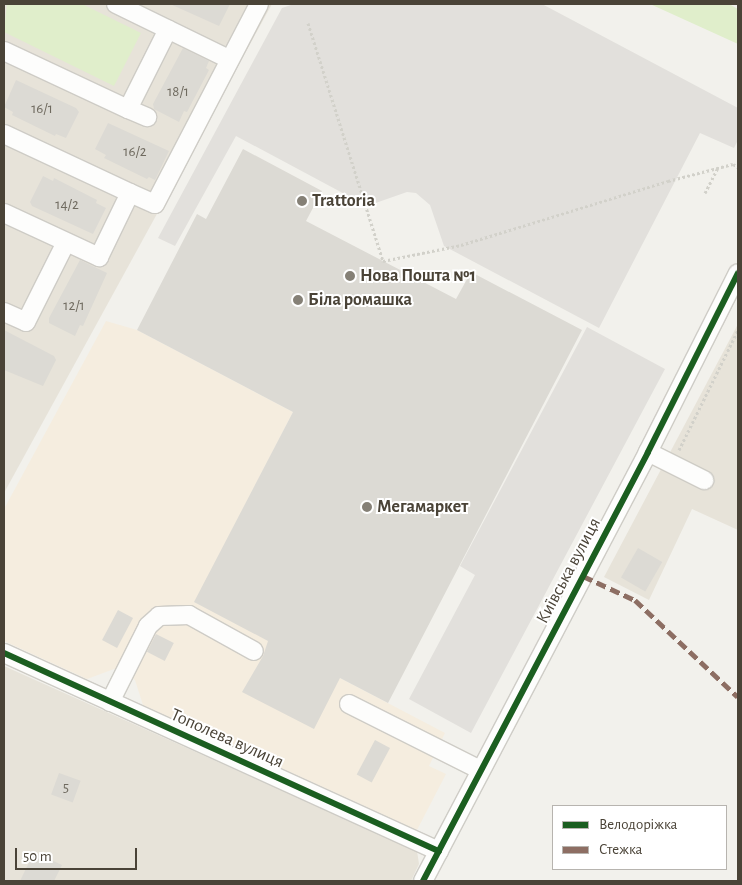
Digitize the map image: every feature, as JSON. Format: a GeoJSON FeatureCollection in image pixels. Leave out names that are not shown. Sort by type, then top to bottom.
{"type":"FeatureCollection","features":[{"type":"Feature","properties":{"kind":"street"},"geometry":{"type":"LineString","coordinates":[[116,4],[229,59]]}},
{"type":"Feature","properties":{"kind":"street"},"geometry":{"type":"LineString","coordinates":[[4,134],[155,204],[259,4]]}},
{"type":"Feature","properties":{"kind":"street"},"geometry":{"type":"LineString","coordinates":[[128,109],[168,29]]}},
{"type":"Feature","properties":{"kind":"street"},"geometry":{"type":"LineString","coordinates":[[4,52],[147,117]]}},
{"type":"Feature","properties":{"kind":"street"},"geometry":{"type":"LineString","coordinates":[[4,213],[99,257],[130,193]]}},
{"type":"Feature","properties":{"kind":"street"},"geometry":{"type":"LineString","coordinates":[[4,312],[31,325],[66,242]]}},
{"type":"Feature","properties":{"kind":"street","name":"Київська вулиця"},"geometry":{"type":"LineString","coordinates":[[423,881],[648,452],[738,273]]}},
{"type":"Feature","properties":{"kind":"street"},"geometry":{"type":"LineString","coordinates":[[648,452],[704,480]]}},
{"type":"Feature","properties":{"kind":"street"},"geometry":{"type":"LineString","coordinates":[[110,702],[148,626],[160,616],[188,615],[254,651]]}},
{"type":"Feature","properties":{"kind":"street","name":"Тополева вулиця"},"geometry":{"type":"LineString","coordinates":[[4,653],[439,851]]}},
{"type":"Feature","properties":{"kind":"street"},"geometry":{"type":"LineString","coordinates":[[349,704],[480,770]]}},
{"type":"Feature","properties":{"kind":"path"},"geometry":{"type":"LineString","coordinates":[[308,23],[383,261],[461,245],[718,168],[733,164],[738,167]]}},
{"type":"Feature","properties":{"kind":"path"},"geometry":{"type":"LineString","coordinates":[[705,193],[718,168]]}},
{"type":"Feature","properties":{"kind":"path"},"geometry":{"type":"LineString","coordinates":[[672,464],[738,330]]}},
{"type":"Feature","properties":{"kind":"shaded area"},"geometry":{"type":"Polygon","coordinates":[[[4,4],[272,4],[4,493],[4,4]]]}},
{"type":"Feature","properties":{"kind":"shaded area"},"geometry":{"type":"Polygon","coordinates":[[[294,4],[542,4],[738,108],[738,140],[734,148],[700,133],[599,328],[444,246],[430,205],[416,193],[407,192],[367,206],[236,136],[175,246],[158,238],[282,8],[294,4]]]}},
{"type":"Feature","properties":{"kind":"shaded area"},"geometry":{"type":"Polygon","coordinates":[[[106,321],[137,330],[293,412],[195,602],[445,733],[429,766],[446,774],[417,830],[143,705],[135,680],[114,669],[87,679],[4,641],[4,509],[106,321]]]}},
{"type":"Feature","properties":{"kind":"shaded area"},"geometry":{"type":"Polygon","coordinates":[[[738,324],[738,530],[692,509],[649,600],[604,577],[738,324]]]}},
{"type":"Feature","properties":{"kind":"shaded area"},"geometry":{"type":"Polygon","coordinates":[[[587,327],[665,369],[471,733],[409,699],[475,575],[460,566],[587,327]]]}},
{"type":"Feature","properties":{"kind":"shaded area"},"geometry":{"type":"Polygon","coordinates":[[[4,666],[417,851],[419,864],[411,881],[4,881],[4,666]]]}},
{"type":"Feature","properties":{"kind":"green space"},"geometry":{"type":"Polygon","coordinates":[[[7,4],[82,4],[141,33],[114,86],[4,32],[7,4]]]}},
{"type":"Feature","properties":{"kind":"green space"},"geometry":{"type":"Polygon","coordinates":[[[650,4],[729,4],[738,9],[738,44],[650,4]]]}},
{"type":"Feature","properties":{"kind":"building"},"geometry":{"type":"Polygon","coordinates":[[[170,4],[230,4],[219,26],[170,4]]]}},
{"type":"Feature","properties":{"kind":"building"},"geometry":{"type":"Polygon","coordinates":[[[183,48],[209,61],[206,68],[209,70],[187,112],[184,111],[179,122],[154,109],[153,104],[183,48]]]}},
{"type":"Feature","properties":{"kind":"building"},"geometry":{"type":"Polygon","coordinates":[[[16,80],[76,108],[79,112],[66,138],[56,134],[55,136],[12,115],[13,112],[4,107],[16,80]]]}},
{"type":"Feature","properties":{"kind":"building"},"geometry":{"type":"Polygon","coordinates":[[[108,123],[169,151],[155,180],[149,177],[147,179],[104,158],[106,155],[95,149],[108,123]]]}},
{"type":"Feature","properties":{"kind":"building","name":"Мегамаркет"},"geometry":{"type":"Polygon","coordinates":[[[243,149],[322,191],[306,221],[456,299],[471,272],[582,330],[388,703],[340,678],[314,729],[242,692],[263,656],[268,641],[194,602],[293,412],[137,330],[197,214],[206,219],[243,149]]]}},
{"type":"Feature","properties":{"kind":"building"},"geometry":{"type":"Polygon","coordinates":[[[43,176],[53,181],[54,178],[97,200],[96,203],[106,208],[93,234],[32,206],[30,202],[43,176]]]}},
{"type":"Feature","properties":{"kind":"building"},"geometry":{"type":"Polygon","coordinates":[[[80,260],[107,273],[83,326],[80,325],[75,336],[49,323],[49,318],[80,260]]]}},
{"type":"Feature","properties":{"kind":"building"},"geometry":{"type":"Polygon","coordinates":[[[4,330],[54,356],[56,360],[43,386],[4,370],[4,330]]]}},
{"type":"Feature","properties":{"kind":"building"},"geometry":{"type":"Polygon","coordinates":[[[638,548],[662,562],[645,591],[621,577],[638,548]]]}},
{"type":"Feature","properties":{"kind":"building"},"geometry":{"type":"Polygon","coordinates":[[[118,610],[133,618],[117,648],[102,640],[118,610]]]}},
{"type":"Feature","properties":{"kind":"building"},"geometry":{"type":"Polygon","coordinates":[[[156,634],[174,643],[165,661],[147,652],[156,634]]]}},
{"type":"Feature","properties":{"kind":"building"},"geometry":{"type":"Polygon","coordinates":[[[375,740],[390,748],[372,782],[357,774],[375,740]]]}},
{"type":"Feature","properties":{"kind":"building"},"geometry":{"type":"Polygon","coordinates":[[[59,773],[81,781],[73,802],[51,795],[59,773]]]}},
{"type":"Feature","properties":{"kind":"building"},"geometry":{"type":"Polygon","coordinates":[[[34,852],[62,865],[54,881],[20,881],[34,852]]]}},
{"type":"Feature","properties":{"kind":"marked path"},"geometry":{"type":"LineString","coordinates":[[583,576],[635,600],[738,697]]}},
{"type":"Feature","properties":{"kind":"cycle path"},"geometry":{"type":"LineString","coordinates":[[423,881],[648,452],[738,273]]}},
{"type":"Feature","properties":{"kind":"cycle path"},"geometry":{"type":"LineString","coordinates":[[4,653],[439,851]]}},
{"type":"Feature","properties":{"kind":"place","name":"Trattoria"},"geometry":{"type":"Point","coordinates":[302,201]}},
{"type":"Feature","properties":{"kind":"place","name":"Нова Пошта №1"},"geometry":{"type":"Point","coordinates":[350,276]}},
{"type":"Feature","properties":{"kind":"place","name":"Біла ромашка"},"geometry":{"type":"Point","coordinates":[298,300]}},
{"type":"Feature","properties":{"kind":"place","name":"Мегамаркет"},"geometry":{"type":"Point","coordinates":[367,507]}}]}
